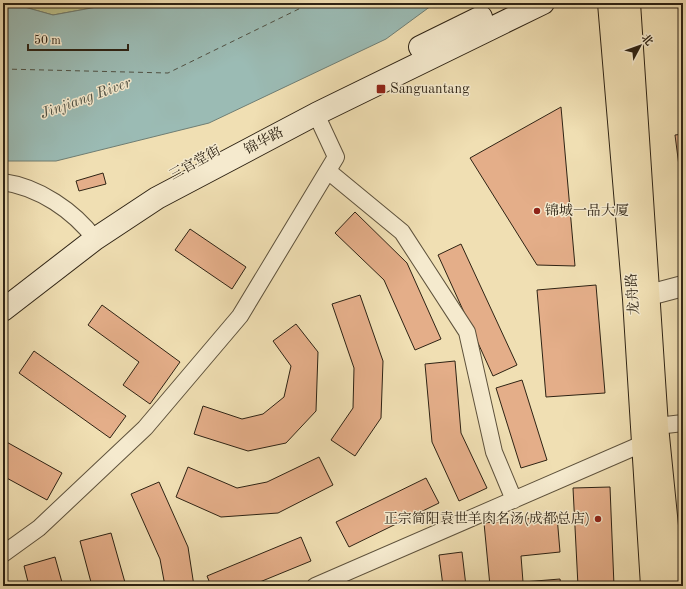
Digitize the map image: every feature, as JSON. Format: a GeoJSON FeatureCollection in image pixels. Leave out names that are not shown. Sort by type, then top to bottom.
{"type":"FeatureCollection","features":[{"type":"Feature","properties":{"kind":"main road","name":"三官堂街"},"geometry":{"type":"LineString","coordinates":[[3,296],[92,235],[154,186],[201,158],[510,3]]}},
{"type":"Feature","properties":{"kind":"main road","name":"锦华路"},"geometry":{"type":"LineString","coordinates":[[3,310],[92,235],[316,114],[543,3]]}},
{"type":"Feature","properties":{"kind":"main road","name":"龙舟路"},"geometry":{"type":"LineString","coordinates":[[608,3],[642,297],[642,444],[652,586]]}},
{"type":"Feature","properties":{"kind":"main road"},"geometry":{"type":"LineString","coordinates":[[629,3],[642,297],[673,586]]}},
{"type":"Feature","properties":{"kind":"street"},"geometry":{"type":"LineString","coordinates":[[3,554],[39,528],[145,428],[235,322],[336,157],[316,114]]}},
{"type":"Feature","properties":{"kind":"street"},"geometry":{"type":"LineString","coordinates":[[328,171],[402,232],[467,332],[494,452],[514,500]]}},
{"type":"Feature","properties":{"kind":"street"},"geometry":{"type":"LineString","coordinates":[[3,182],[20,184],[45,196],[72,214],[92,235]]}},
{"type":"Feature","properties":{"kind":"street"},"geometry":{"type":"LineString","coordinates":[[642,297],[683,286]]}},
{"type":"Feature","properties":{"kind":"street"},"geometry":{"type":"LineString","coordinates":[[657,426],[683,423]]}},
{"type":"Feature","properties":{"kind":"street"},"geometry":{"type":"LineString","coordinates":[[315,586],[642,444]]}},
{"type":"Feature","properties":{"kind":"green space"},"geometry":{"type":"Polygon","coordinates":[[[10,3],[119,3],[53,15],[10,3]]]}},
{"type":"Feature","properties":{"kind":"water","name":"Jinjiang River"},"geometry":{"type":"Polygon","coordinates":[[[3,3],[10,3],[53,15],[119,3],[435,3],[386,39],[209,123],[56,161],[3,161],[3,3]]]}},
{"type":"Feature","properties":{"kind":"building","name":"锦城一品大厦"},"geometry":{"type":"Polygon","coordinates":[[[561,107],[575,266],[537,265],[470,158],[561,107]]]}},
{"type":"Feature","properties":{"kind":"building"},"geometry":{"type":"Polygon","coordinates":[[[683,134],[683,197],[675,135],[683,134]]]}},
{"type":"Feature","properties":{"kind":"building"},"geometry":{"type":"Polygon","coordinates":[[[103,173],[106,184],[79,191],[76,181],[103,173]]]}},
{"type":"Feature","properties":{"kind":"building"},"geometry":{"type":"Polygon","coordinates":[[[355,212],[407,263],[441,339],[415,350],[384,280],[335,233],[355,212]]]}},
{"type":"Feature","properties":{"kind":"building"},"geometry":{"type":"Polygon","coordinates":[[[190,229],[246,267],[232,289],[175,250],[190,229]]]}},
{"type":"Feature","properties":{"kind":"building"},"geometry":{"type":"Polygon","coordinates":[[[461,244],[517,365],[493,376],[438,255],[461,244]]]}},
{"type":"Feature","properties":{"kind":"building"},"geometry":{"type":"Polygon","coordinates":[[[596,285],[605,393],[546,397],[537,290],[596,285]]]}},
{"type":"Feature","properties":{"kind":"building"},"geometry":{"type":"Polygon","coordinates":[[[360,295],[383,361],[381,418],[355,456],[331,440],[353,408],[354,368],[332,304],[360,295]]]}},
{"type":"Feature","properties":{"kind":"building"},"geometry":{"type":"Polygon","coordinates":[[[102,305],[180,362],[150,404],[123,385],[139,362],[88,325],[102,305]]]}},
{"type":"Feature","properties":{"kind":"building"},"geometry":{"type":"Polygon","coordinates":[[[296,324],[318,352],[316,411],[286,443],[248,451],[194,434],[203,406],[242,419],[263,414],[284,397],[291,366],[273,341],[296,324]]]}},
{"type":"Feature","properties":{"kind":"building"},"geometry":{"type":"Polygon","coordinates":[[[34,351],[126,416],[110,438],[19,373],[34,351]]]}},
{"type":"Feature","properties":{"kind":"building"},"geometry":{"type":"Polygon","coordinates":[[[455,361],[461,433],[487,488],[459,501],[432,442],[425,364],[455,361]]]}},
{"type":"Feature","properties":{"kind":"building"},"geometry":{"type":"Polygon","coordinates":[[[522,380],[547,460],[521,468],[496,388],[522,380]]]}},
{"type":"Feature","properties":{"kind":"building"},"geometry":{"type":"Polygon","coordinates":[[[3,440],[62,473],[47,500],[3,476],[3,440]]]}},
{"type":"Feature","properties":{"kind":"building"},"geometry":{"type":"Polygon","coordinates":[[[319,457],[333,485],[278,513],[221,517],[176,497],[188,467],[237,488],[267,482],[319,457]]]}},
{"type":"Feature","properties":{"kind":"building"},"geometry":{"type":"Polygon","coordinates":[[[426,478],[439,503],[349,547],[336,522],[426,478]]]}},
{"type":"Feature","properties":{"kind":"building"},"geometry":{"type":"Polygon","coordinates":[[[159,482],[188,547],[194,586],[165,586],[160,559],[131,494],[159,482]]]}},
{"type":"Feature","properties":{"kind":"building"},"geometry":{"type":"Polygon","coordinates":[[[610,487],[614,586],[578,586],[573,488],[610,487]]]}},
{"type":"Feature","properties":{"kind":"building"},"geometry":{"type":"Polygon","coordinates":[[[557,516],[560,552],[521,556],[523,582],[560,579],[561,586],[490,586],[484,523],[557,516]]]}},
{"type":"Feature","properties":{"kind":"building"},"geometry":{"type":"Polygon","coordinates":[[[111,533],[126,586],[92,586],[80,541],[111,533]]]}},
{"type":"Feature","properties":{"kind":"building"},"geometry":{"type":"Polygon","coordinates":[[[301,537],[311,561],[250,586],[211,586],[207,576],[301,537]]]}},
{"type":"Feature","properties":{"kind":"building"},"geometry":{"type":"Polygon","coordinates":[[[462,552],[466,586],[443,586],[439,555],[462,552]]]}},
{"type":"Feature","properties":{"kind":"building"},"geometry":{"type":"Polygon","coordinates":[[[55,557],[63,586],[29,586],[24,566],[55,557]]]}},
{"type":"Feature","properties":{"kind":"ferry route"},"geometry":{"type":"LineString","coordinates":[[3,69],[168,73],[311,3]]}},
{"type":"Feature","properties":{"kind":"place","name":"Sanguantang"},"geometry":{"type":"Point","coordinates":[381,89]}},
{"type":"Feature","properties":{"kind":"place","name":"锦城一品大厦"},"geometry":{"type":"Point","coordinates":[537,211]}},
{"type":"Feature","properties":{"kind":"place","name":"正宗简阳袁世羊肉名汤(成都总店)"},"geometry":{"type":"Point","coordinates":[598,519]}}]}
